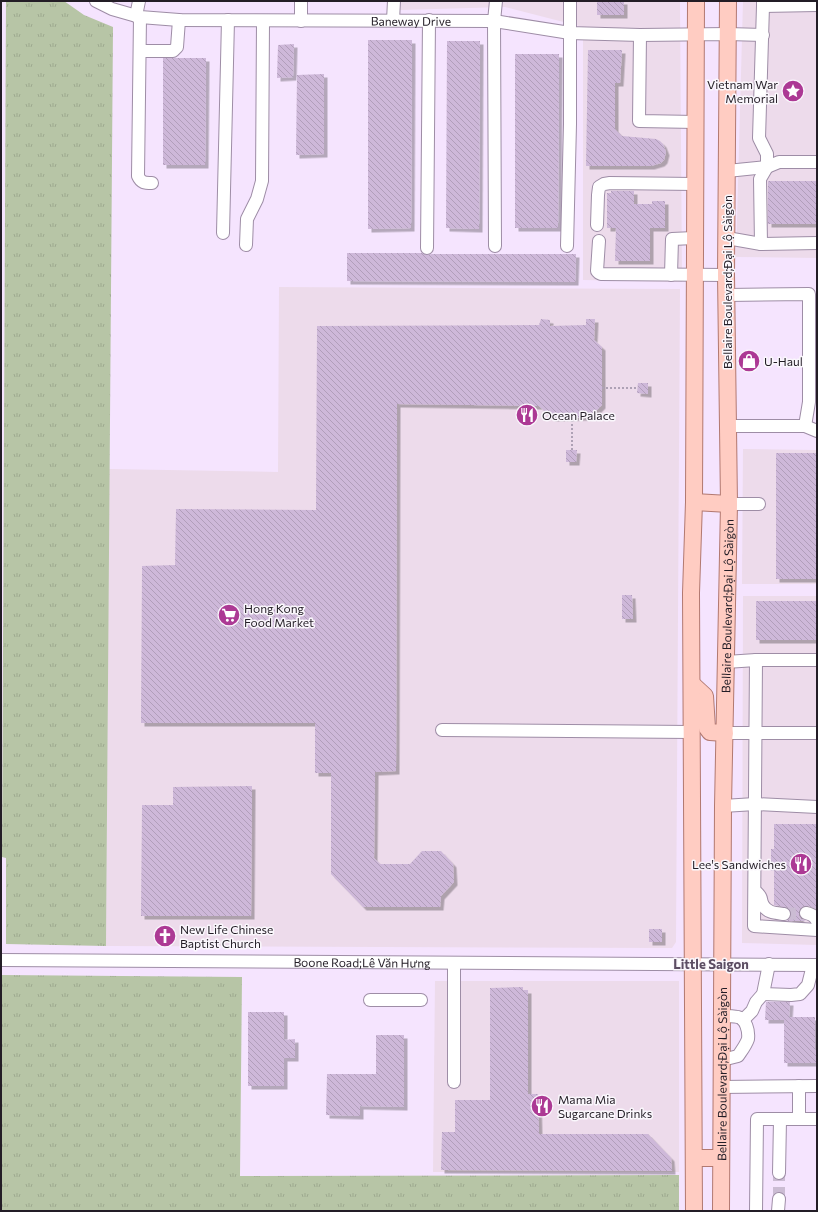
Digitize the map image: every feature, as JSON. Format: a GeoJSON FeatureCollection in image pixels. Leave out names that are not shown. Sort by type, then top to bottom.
{"type":"FeatureCollection","features":[{"type":"Feature","properties":{"kind":"main road"},"geometry":{"type":"LineString","coordinates":[[694,1211],[691,593],[694,502],[696,1]]}},
{"type":"Feature","properties":{"kind":"main road","name":"Bellaire Boulevard;Đại Lộ Sàigòn"},"geometry":{"type":"LineString","coordinates":[[721,1211],[723,806],[729,504],[726,275],[728,1]]}},
{"type":"Feature","properties":{"kind":"main road"},"geometry":{"type":"LineString","coordinates":[[694,502],[729,504]]}},
{"type":"Feature","properties":{"kind":"main road"},"geometry":{"type":"LineString","coordinates":[[692,684],[705,696],[707,728],[710,732],[725,733]]}},
{"type":"Feature","properties":{"kind":"main road"},"geometry":{"type":"LineString","coordinates":[[694,1158],[721,1158]]}},
{"type":"Feature","properties":{"kind":"street","name":"Baneway Drive"},"geometry":{"type":"LineString","coordinates":[[96,1],[112,9],[138,17],[179,20],[494,21],[570,33],[640,35],[763,35]]}},
{"type":"Feature","properties":{"kind":"street"},"geometry":{"type":"LineString","coordinates":[[139,1],[138,17],[140,51],[138,176],[144,183],[152,183]]}},
{"type":"Feature","properties":{"kind":"street"},"geometry":{"type":"LineString","coordinates":[[301,1],[301,21]]}},
{"type":"Feature","properties":{"kind":"street"},"geometry":{"type":"LineString","coordinates":[[393,20],[394,1]]}},
{"type":"Feature","properties":{"kind":"street"},"geometry":{"type":"LineString","coordinates":[[495,246],[494,21],[496,1]]}},
{"type":"Feature","properties":{"kind":"street"},"geometry":{"type":"LineString","coordinates":[[567,246],[570,124],[570,1]]}},
{"type":"Feature","properties":{"kind":"street"},"geometry":{"type":"LineString","coordinates":[[760,244],[760,179],[767,167],[767,154],[759,138],[763,3],[817,5]]}},
{"type":"Feature","properties":{"kind":"street"},"geometry":{"type":"LineString","coordinates":[[140,51],[173,51],[177,47],[179,20]]}},
{"type":"Feature","properties":{"kind":"street"},"geometry":{"type":"LineString","coordinates":[[223,233],[228,20]]}},
{"type":"Feature","properties":{"kind":"street"},"geometry":{"type":"LineString","coordinates":[[428,248],[429,20]]}},
{"type":"Feature","properties":{"kind":"street"},"geometry":{"type":"LineString","coordinates":[[246,245],[247,219],[257,199],[262,182],[263,21]]}},
{"type":"Feature","properties":{"kind":"street"},"geometry":{"type":"LineString","coordinates":[[640,35],[639,121],[696,122]]}},
{"type":"Feature","properties":{"kind":"street"},"geometry":{"type":"LineString","coordinates":[[727,172],[767,167],[779,162],[817,162]]}},
{"type":"Feature","properties":{"kind":"street"},"geometry":{"type":"LineString","coordinates":[[597,225],[599,187],[604,184],[695,184]]}},
{"type":"Feature","properties":{"kind":"street"},"geometry":{"type":"LineString","coordinates":[[671,274],[672,239],[694,238]]}},
{"type":"Feature","properties":{"kind":"street"},"geometry":{"type":"LineString","coordinates":[[727,238],[760,244],[817,243]]}},
{"type":"Feature","properties":{"kind":"street"},"geometry":{"type":"LineString","coordinates":[[599,241],[597,271],[599,274],[726,275]]}},
{"type":"Feature","properties":{"kind":"street"},"geometry":{"type":"LineString","coordinates":[[727,295],[809,294],[813,368],[805,426]]}},
{"type":"Feature","properties":{"kind":"street"},"geometry":{"type":"LineString","coordinates":[[728,426],[805,426],[817,431]]}},
{"type":"Feature","properties":{"kind":"street"},"geometry":{"type":"LineString","coordinates":[[729,504],[758,504]]}},
{"type":"Feature","properties":{"kind":"street"},"geometry":{"type":"LineString","coordinates":[[756,660],[754,926],[817,930]]}},
{"type":"Feature","properties":{"kind":"street"},"geometry":{"type":"LineString","coordinates":[[726,662],[756,660],[817,660]]}},
{"type":"Feature","properties":{"kind":"street"},"geometry":{"type":"LineString","coordinates":[[442,730],[692,732]]}},
{"type":"Feature","properties":{"kind":"street"},"geometry":{"type":"LineString","coordinates":[[725,733],[817,733]]}},
{"type":"Feature","properties":{"kind":"street"},"geometry":{"type":"LineString","coordinates":[[723,806],[755,804],[817,806]]}},
{"type":"Feature","properties":{"kind":"street"},"geometry":{"type":"LineString","coordinates":[[754,890],[760,895],[763,905],[768,911],[784,914]]}},
{"type":"Feature","properties":{"kind":"street"},"geometry":{"type":"LineString","coordinates":[[806,913],[816,917],[817,920]]}},
{"type":"Feature","properties":{"kind":"street","name":"Boone Road;Lê Văn Hưng"},"geometry":{"type":"LineString","coordinates":[[1,960],[815,965]]}},
{"type":"Feature","properties":{"kind":"street"},"geometry":{"type":"LineString","coordinates":[[454,963],[454,1082]]}},
{"type":"Feature","properties":{"kind":"street"},"geometry":{"type":"LineString","coordinates":[[744,1020],[763,994],[769,964]]}},
{"type":"Feature","properties":{"kind":"street"},"geometry":{"type":"LineString","coordinates":[[763,994],[800,994],[808,985],[815,965]]}},
{"type":"Feature","properties":{"kind":"street"},"geometry":{"type":"LineString","coordinates":[[370,1000],[421,1000]]}},
{"type":"Feature","properties":{"kind":"street"},"geometry":{"type":"LineString","coordinates":[[722,1016],[738,1017],[744,1020],[747,1027],[748,1037],[738,1056],[722,1060]]}},
{"type":"Feature","properties":{"kind":"street"},"geometry":{"type":"LineString","coordinates":[[798,1119],[799,1086]]}},
{"type":"Feature","properties":{"kind":"street"},"geometry":{"type":"LineString","coordinates":[[722,1087],[817,1086]]}},
{"type":"Feature","properties":{"kind":"street"},"geometry":{"type":"LineString","coordinates":[[756,1211],[757,1119],[817,1119]]}},
{"type":"Feature","properties":{"kind":"street"},"geometry":{"type":"LineString","coordinates":[[779,1173],[780,1120]]}},
{"type":"Feature","properties":{"kind":"path"},"geometry":{"type":"LineString","coordinates":[[602,388],[637,388]]}},
{"type":"Feature","properties":{"kind":"path"},"geometry":{"type":"LineString","coordinates":[[572,418],[572,450]]}},
{"type":"Feature","properties":{"kind":"shaded area"},"geometry":{"type":"Polygon","coordinates":[[[400,1],[680,1],[682,282],[583,280],[583,27],[505,7],[400,10],[400,1]]]}},
{"type":"Feature","properties":{"kind":"shaded area"},"geometry":{"type":"Polygon","coordinates":[[[743,1],[817,1],[817,258],[736,257],[743,1]]]}},
{"type":"Feature","properties":{"kind":"shaded area"},"geometry":{"type":"Polygon","coordinates":[[[279,287],[680,289],[676,942],[672,948],[106,946],[109,469],[278,472],[279,287]]]}},
{"type":"Feature","properties":{"kind":"shaded area"},"geometry":{"type":"Polygon","coordinates":[[[743,449],[817,450],[817,584],[742,584],[743,449]]]}},
{"type":"Feature","properties":{"kind":"shaded area"},"geometry":{"type":"Polygon","coordinates":[[[743,596],[817,596],[817,945],[742,943],[743,596]]]}},
{"type":"Feature","properties":{"kind":"shaded area"},"geometry":{"type":"Polygon","coordinates":[[[435,981],[679,981],[679,1172],[433,1172],[435,981]]]}},
{"type":"Feature","properties":{"kind":"green space"},"geometry":{"type":"Polygon","coordinates":[[[6,1],[64,1],[84,15],[113,27],[106,946],[6,944],[6,858],[2,857],[6,1]]]}},
{"type":"Feature","properties":{"kind":"green space"},"geometry":{"type":"Polygon","coordinates":[[[1,975],[242,977],[240,1176],[679,1175],[679,1211],[1,1211],[1,975]]]}},
{"type":"Feature","properties":{"kind":"building"},"geometry":{"type":"Polygon","coordinates":[[[597,1],[624,1],[624,15],[597,15],[597,1]]]}},
{"type":"Feature","properties":{"kind":"building"},"geometry":{"type":"Polygon","coordinates":[[[368,40],[412,40],[411,228],[368,229],[368,40]]]}},
{"type":"Feature","properties":{"kind":"building"},"geometry":{"type":"Polygon","coordinates":[[[447,41],[480,41],[479,229],[446,228],[447,41]]]}},
{"type":"Feature","properties":{"kind":"building"},"geometry":{"type":"Polygon","coordinates":[[[294,44],[293,77],[277,78],[278,45],[294,44]]]}},
{"type":"Feature","properties":{"kind":"building"},"geometry":{"type":"Polygon","coordinates":[[[588,50],[622,50],[620,83],[615,83],[615,129],[622,136],[656,139],[660,141],[666,152],[664,160],[661,163],[651,166],[586,166],[588,50]]]}},
{"type":"Feature","properties":{"kind":"building"},"geometry":{"type":"Polygon","coordinates":[[[515,54],[559,54],[558,228],[515,228],[515,54]]]}},
{"type":"Feature","properties":{"kind":"building"},"geometry":{"type":"Polygon","coordinates":[[[163,58],[206,58],[205,165],[163,165],[163,58]]]}},
{"type":"Feature","properties":{"kind":"building"},"geometry":{"type":"Polygon","coordinates":[[[324,74],[324,154],[296,155],[297,75],[324,74]]]}},
{"type":"Feature","properties":{"kind":"building"},"geometry":{"type":"Polygon","coordinates":[[[768,181],[817,181],[817,224],[768,224],[768,181]]]}},
{"type":"Feature","properties":{"kind":"building"},"geometry":{"type":"Polygon","coordinates":[[[611,191],[634,191],[634,204],[652,204],[652,201],[665,201],[665,228],[650,228],[650,261],[615,261],[616,228],[607,228],[607,193],[611,193],[611,191]]]}},
{"type":"Feature","properties":{"kind":"building"},"geometry":{"type":"Polygon","coordinates":[[[347,253],[422,253],[427,255],[576,254],[575,282],[347,281],[347,253]]]}},
{"type":"Feature","properties":{"kind":"building"},"geometry":{"type":"Polygon","coordinates":[[[541,319],[550,320],[550,326],[586,325],[586,319],[595,319],[594,340],[602,347],[602,405],[590,417],[552,418],[539,406],[397,404],[396,771],[375,772],[374,858],[380,864],[410,864],[422,851],[441,851],[453,864],[454,882],[441,896],[440,907],[363,907],[331,874],[331,773],[315,773],[315,723],[141,723],[142,566],[175,565],[176,509],[316,510],[317,326],[539,325],[541,319]]]}},
{"type":"Feature","properties":{"kind":"building"},"geometry":{"type":"Polygon","coordinates":[[[638,383],[648,383],[648,394],[637,393],[638,383]]]}},
{"type":"Feature","properties":{"kind":"building"},"geometry":{"type":"Polygon","coordinates":[[[566,450],[577,450],[576,462],[566,462],[566,450]]]}},
{"type":"Feature","properties":{"kind":"building"},"geometry":{"type":"Polygon","coordinates":[[[776,453],[817,453],[817,579],[776,579],[776,453]]]}},
{"type":"Feature","properties":{"kind":"building"},"geometry":{"type":"Polygon","coordinates":[[[622,595],[632,595],[633,619],[622,619],[622,595]]]}},
{"type":"Feature","properties":{"kind":"building"},"geometry":{"type":"Polygon","coordinates":[[[756,601],[817,601],[817,640],[756,640],[756,601]]]}},
{"type":"Feature","properties":{"kind":"building"},"geometry":{"type":"Polygon","coordinates":[[[252,786],[251,916],[141,916],[142,805],[173,805],[173,787],[252,786]]]}},
{"type":"Feature","properties":{"kind":"building"},"geometry":{"type":"Polygon","coordinates":[[[774,824],[817,824],[817,909],[808,906],[801,908],[799,911],[799,916],[801,919],[806,921],[787,921],[791,915],[789,908],[774,905],[774,871],[771,871],[771,849],[774,849],[774,824]]]}},
{"type":"Feature","properties":{"kind":"building"},"geometry":{"type":"Polygon","coordinates":[[[649,929],[662,929],[662,942],[649,942],[649,929]]]}},
{"type":"Feature","properties":{"kind":"building"},"geometry":{"type":"Polygon","coordinates":[[[523,987],[523,990],[528,990],[528,1094],[538,1094],[539,1134],[648,1134],[671,1158],[672,1171],[441,1170],[442,1132],[455,1132],[455,1100],[490,1100],[490,988],[523,987]]]}},
{"type":"Feature","properties":{"kind":"building"},"geometry":{"type":"Polygon","coordinates":[[[766,1002],[790,1002],[789,1017],[815,1017],[815,1050],[817,1050],[817,1063],[784,1063],[784,1020],[765,1020],[766,1002]]]}},
{"type":"Feature","properties":{"kind":"building"},"geometry":{"type":"Polygon","coordinates":[[[248,1012],[284,1012],[284,1040],[295,1039],[295,1058],[284,1058],[284,1086],[248,1086],[248,1012]]]}},
{"type":"Feature","properties":{"kind":"building"},"geometry":{"type":"Polygon","coordinates":[[[376,1035],[404,1035],[404,1107],[360,1106],[360,1116],[326,1115],[327,1074],[376,1074],[376,1035]]]}},
{"type":"Feature","properties":{"kind":"tunnel"},"geometry":{"type":"LineString","coordinates":[[784,914],[806,913]]}},
{"type":"Feature","properties":{"kind":"tunnel"},"geometry":{"type":"LineString","coordinates":[[779,1173],[779,1199]]}},
{"type":"Feature","properties":{"kind":"place","name":"Vietnam War Memorial"},"geometry":{"type":"Point","coordinates":[793,91]}},
{"type":"Feature","properties":{"kind":"place","name":"U-Haul"},"geometry":{"type":"Point","coordinates":[749,361]}},
{"type":"Feature","properties":{"kind":"place","name":"Ocean Palace"},"geometry":{"type":"Point","coordinates":[527,415]}},
{"type":"Feature","properties":{"kind":"place","name":"Hong Kong Food Market"},"geometry":{"type":"Point","coordinates":[229,615]}},
{"type":"Feature","properties":{"kind":"place","name":"Lee's Sandwiches"},"geometry":{"type":"Point","coordinates":[801,864]}},
{"type":"Feature","properties":{"kind":"place","name":"New Life Chinese Baptist Church"},"geometry":{"type":"Point","coordinates":[165,936]}},
{"type":"Feature","properties":{"kind":"place","name":"Mama Mia Sugarcane Drinks"},"geometry":{"type":"Point","coordinates":[542,1106]}},
{"type":"Feature","properties":{"kind":"district","name":"Little Saigon"},"geometry":{"type":"Point","coordinates":[711,964]}}]}
